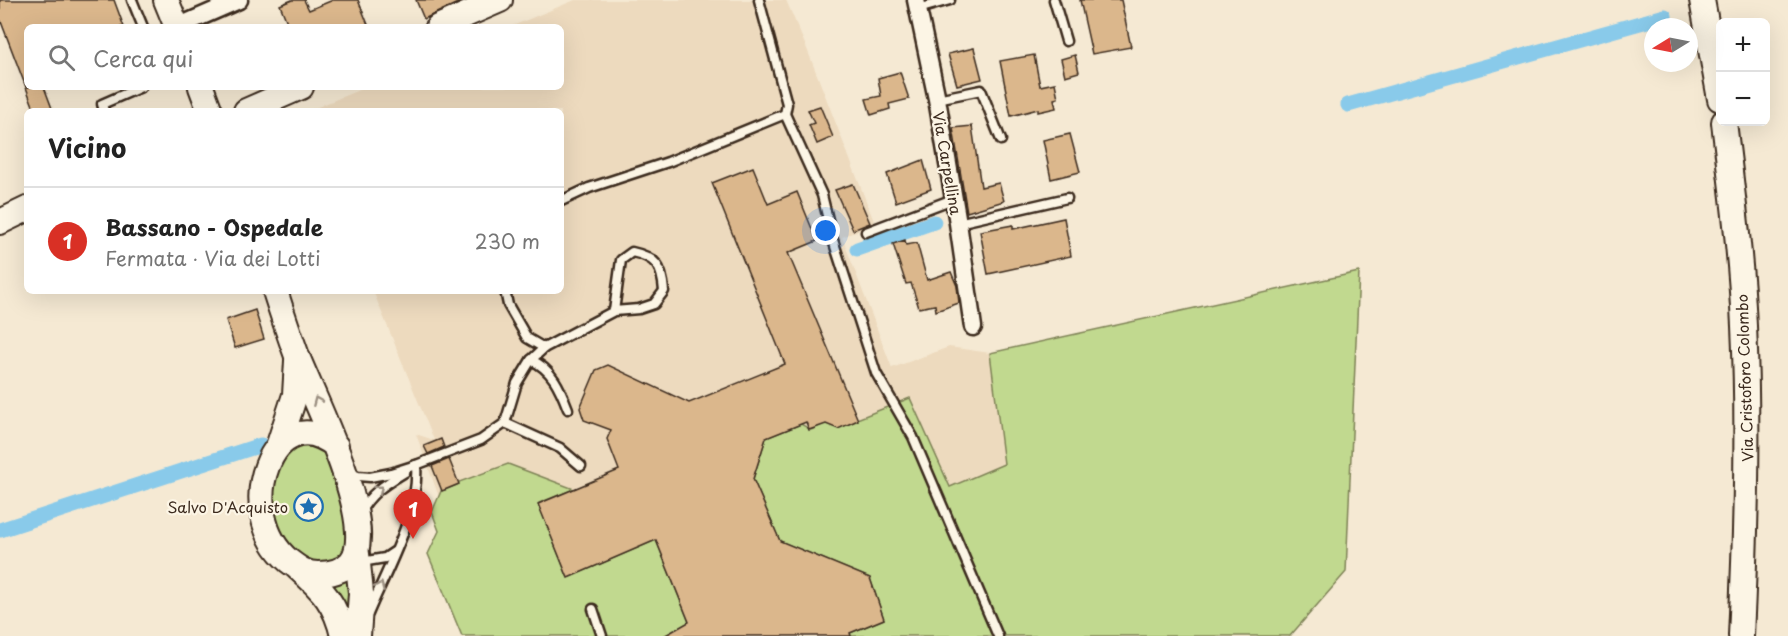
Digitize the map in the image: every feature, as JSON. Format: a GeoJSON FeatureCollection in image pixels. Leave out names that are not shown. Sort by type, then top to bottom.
{"type":"FeatureCollection","features":[{"type":"Feature","properties":{"kind":"street"},"geometry":{"type":"LineString","coordinates":[[166,0],[176,24]]}},
{"type":"Feature","properties":{"kind":"street"},"geometry":{"type":"LineString","coordinates":[[184,24],[239,0]]}},
{"type":"Feature","properties":{"kind":"street"},"geometry":{"type":"LineString","coordinates":[[445,24],[500,0]]}},
{"type":"Feature","properties":{"kind":"street"},"geometry":{"type":"LineString","coordinates":[[1702,0],[1716,77]]}},
{"type":"Feature","properties":{"kind":"street","name":"Via Carpellina"},"geometry":{"type":"LineString","coordinates":[[917,4],[937,99],[973,327]]}},
{"type":"Feature","properties":{"kind":"street"},"geometry":{"type":"LineString","coordinates":[[202,90],[209,108]]}},
{"type":"Feature","properties":{"kind":"street"},"geometry":{"type":"LineString","coordinates":[[253,108],[294,90]]}},
{"type":"Feature","properties":{"kind":"street","name":"Via Cristoforo Colombo"},"geometry":{"type":"LineString","coordinates":[[1724,126],[1736,219],[1744,326],[1747,505],[1741,636]]}},
{"type":"Feature","properties":{"kind":"street"},"geometry":{"type":"LineString","coordinates":[[0,222],[24,210]]}},
{"type":"Feature","properties":{"kind":"street"},"geometry":{"type":"LineString","coordinates":[[277,294],[297,356],[345,471],[359,535],[355,560],[361,593],[358,636]]}},
{"type":"Feature","properties":{"kind":"street"},"geometry":{"type":"LineString","coordinates":[[297,356],[295,395],[279,444],[269,460],[263,478],[260,498],[263,519],[269,537],[281,554],[322,590],[335,609],[343,636]]}},
{"type":"Feature","properties":{"kind":"street"},"geometry":{"type":"LineString","coordinates":[[279,444],[293,435],[312,433],[326,438],[336,446]]}},
{"type":"Feature","properties":{"kind":"street"},"geometry":{"type":"LineString","coordinates":[[299,569],[314,574],[326,573],[339,570],[355,560]]}},
{"type":"Feature","properties":{"kind":"lane"},"geometry":{"type":"LineString","coordinates":[[132,0],[142,24]]}},
{"type":"Feature","properties":{"kind":"lane"},"geometry":{"type":"LineString","coordinates":[[759,0],[787,104],[785,114],[822,195],[833,240],[876,372],[913,437],[998,636]]}},
{"type":"Feature","properties":{"kind":"lane"},"geometry":{"type":"LineString","coordinates":[[917,4],[950,0]]}},
{"type":"Feature","properties":{"kind":"lane"},"geometry":{"type":"LineString","coordinates":[[1054,0],[1066,40]]}},
{"type":"Feature","properties":{"kind":"lane"},"geometry":{"type":"LineString","coordinates":[[103,108],[102,104],[134,90]]}},
{"type":"Feature","properties":{"kind":"lane"},"geometry":{"type":"LineString","coordinates":[[937,99],[981,90],[1001,140]]}},
{"type":"Feature","properties":{"kind":"lane"},"geometry":{"type":"LineString","coordinates":[[564,200],[589,188],[668,162],[785,114]]}},
{"type":"Feature","properties":{"kind":"lane"},"geometry":{"type":"LineString","coordinates":[[958,223],[1067,198]]}},
{"type":"Feature","properties":{"kind":"lane"},"geometry":{"type":"LineString","coordinates":[[866,232],[953,199]]}},
{"type":"Feature","properties":{"kind":"lane"},"geometry":{"type":"LineString","coordinates":[[345,471],[358,476],[370,477],[416,465],[481,440],[505,423],[517,383],[531,360],[544,348],[614,311],[639,309],[654,304],[664,291],[663,277],[656,264],[647,255],[632,252],[621,260],[614,311]]}},
{"type":"Feature","properties":{"kind":"lane"},"geometry":{"type":"LineString","coordinates":[[506,294],[508,305],[522,331],[527,338],[544,348]]}},
{"type":"Feature","properties":{"kind":"lane"},"geometry":{"type":"LineString","coordinates":[[531,360],[543,365],[550,373],[568,408]]}},
{"type":"Feature","properties":{"kind":"lane"},"geometry":{"type":"LineString","coordinates":[[505,423],[560,448],[580,466]]}},
{"type":"Feature","properties":{"kind":"lane"},"geometry":{"type":"LineString","coordinates":[[357,524],[368,499],[388,482],[416,465]]}},
{"type":"Feature","properties":{"kind":"lane"},"geometry":{"type":"LineString","coordinates":[[358,636],[411,512],[415,496],[416,465]]}},
{"type":"Feature","properties":{"kind":"lane"},"geometry":{"type":"LineString","coordinates":[[355,560],[385,558],[395,551]]}},
{"type":"Feature","properties":{"kind":"lane"},"geometry":{"type":"LineString","coordinates":[[593,609],[602,636]]}},
{"type":"Feature","properties":{"kind":"shaded area"},"geometry":{"type":"Polygon","coordinates":[[[575,0],[786,0],[875,224],[842,237],[892,368],[949,347],[990,353],[1359,272],[1346,572],[1290,636],[510,636],[461,557],[416,434],[434,440],[374,294],[564,294],[564,108],[315,108],[359,90],[564,90],[564,24],[517,24],[575,0]]]}},
{"type":"Feature","properties":{"kind":"green space"},"geometry":{"type":"Polygon","coordinates":[[[1359,272],[1346,572],[1290,636],[851,636],[850,633],[884,619],[870,578],[780,541],[753,479],[766,438],[801,424],[811,430],[820,424],[857,419],[910,398],[950,487],[1004,464],[990,353],[1359,272]]]}},
{"type":"Feature","properties":{"kind":"green space"},"geometry":{"type":"Polygon","coordinates":[[[302,443],[327,449],[350,534],[340,561],[317,566],[297,555],[281,534],[271,501],[280,463],[294,445],[302,443]]]}},
{"type":"Feature","properties":{"kind":"green space"},"geometry":{"type":"Polygon","coordinates":[[[508,464],[574,489],[539,503],[567,576],[570,577],[656,540],[689,622],[664,636],[462,636],[428,554],[439,531],[432,512],[442,489],[445,490],[459,482],[508,464]]]}},
{"type":"Feature","properties":{"kind":"green space"},"geometry":{"type":"Polygon","coordinates":[[[352,574],[353,627],[323,582],[352,574]]]}},
{"type":"Feature","properties":{"kind":"building"},"geometry":{"type":"Polygon","coordinates":[[[0,0],[114,0],[123,24],[24,24],[24,82],[0,19],[0,0]]]}},
{"type":"Feature","properties":{"kind":"building"},"geometry":{"type":"Polygon","coordinates":[[[292,0],[304,0],[309,10],[333,0],[358,0],[368,24],[288,24],[280,5],[292,0]]]}},
{"type":"Feature","properties":{"kind":"building"},"geometry":{"type":"Polygon","coordinates":[[[416,0],[464,0],[424,19],[416,0]]]}},
{"type":"Feature","properties":{"kind":"building"},"geometry":{"type":"Polygon","coordinates":[[[1080,0],[1121,0],[1131,47],[1092,54],[1080,0]]]}},
{"type":"Feature","properties":{"kind":"building"},"geometry":{"type":"Polygon","coordinates":[[[974,48],[982,79],[957,85],[948,54],[974,48]]]}},
{"type":"Feature","properties":{"kind":"building"},"geometry":{"type":"Polygon","coordinates":[[[1034,55],[1040,86],[1055,83],[1058,98],[1054,99],[1056,108],[1038,112],[1038,109],[1011,116],[1000,61],[1034,55]]]}},
{"type":"Feature","properties":{"kind":"building"},"geometry":{"type":"Polygon","coordinates":[[[1075,55],[1079,72],[1065,76],[1061,59],[1075,55]]]}},
{"type":"Feature","properties":{"kind":"building"},"geometry":{"type":"Polygon","coordinates":[[[900,72],[909,99],[889,104],[890,109],[871,115],[866,99],[881,96],[878,78],[900,72]]]}},
{"type":"Feature","properties":{"kind":"building"},"geometry":{"type":"Polygon","coordinates":[[[27,90],[45,90],[52,108],[34,108],[27,90]]]}},
{"type":"Feature","properties":{"kind":"building"},"geometry":{"type":"Polygon","coordinates":[[[820,106],[833,137],[817,144],[809,125],[814,123],[808,110],[820,106]]]}},
{"type":"Feature","properties":{"kind":"building"},"geometry":{"type":"Polygon","coordinates":[[[972,126],[981,187],[999,183],[1004,201],[967,212],[953,128],[972,126]]]}},
{"type":"Feature","properties":{"kind":"building"},"geometry":{"type":"Polygon","coordinates":[[[1070,134],[1080,172],[1051,179],[1043,140],[1070,134]]]}},
{"type":"Feature","properties":{"kind":"building"},"geometry":{"type":"Polygon","coordinates":[[[923,160],[931,189],[896,202],[887,174],[923,160]]]}},
{"type":"Feature","properties":{"kind":"building"},"geometry":{"type":"Polygon","coordinates":[[[753,167],[768,204],[797,192],[817,241],[788,253],[858,420],[838,429],[826,424],[809,430],[806,422],[766,438],[753,479],[780,541],[870,578],[884,619],[850,633],[851,636],[664,636],[689,622],[656,540],[568,578],[538,504],[619,470],[607,439],[611,430],[584,420],[580,408],[596,370],[608,365],[689,403],[785,364],[712,183],[753,167]]]}},
{"type":"Feature","properties":{"kind":"building"},"geometry":{"type":"Polygon","coordinates":[[[853,184],[870,223],[853,230],[835,190],[853,184]]]}},
{"type":"Feature","properties":{"kind":"building"},"geometry":{"type":"Polygon","coordinates":[[[1064,218],[1071,256],[988,274],[980,231],[1013,225],[1013,229],[1064,218]]]}},
{"type":"Feature","properties":{"kind":"building"},"geometry":{"type":"Polygon","coordinates":[[[905,240],[906,245],[917,243],[927,280],[951,272],[957,286],[959,303],[936,311],[935,305],[919,308],[911,283],[906,284],[893,244],[905,240]]]}},
{"type":"Feature","properties":{"kind":"building"},"geometry":{"type":"Polygon","coordinates":[[[255,310],[264,339],[235,348],[226,320],[255,310]]]}},
{"type":"Feature","properties":{"kind":"building"},"geometry":{"type":"Polygon","coordinates":[[[441,439],[444,447],[428,454],[424,446],[441,439]]]}},
{"type":"Feature","properties":{"kind":"building"},"geometry":{"type":"Polygon","coordinates":[[[449,459],[459,484],[442,491],[432,466],[449,459]]]}},
{"type":"Feature","properties":{"kind":"waterway"},"geometry":{"type":"LineString","coordinates":[[1348,105],[1665,16]]}},
{"type":"Feature","properties":{"kind":"waterway"},"geometry":{"type":"LineString","coordinates":[[857,249],[934,222]]}},
{"type":"Feature","properties":{"kind":"waterway"},"geometry":{"type":"LineString","coordinates":[[0,530],[261,445]]}},
{"type":"Feature","properties":{"kind":"place","name":"Salvo D'Acquisto"},"geometry":{"type":"Point","coordinates":[309,506]}},
{"type":"Feature","properties":{"kind":"place","name":"Bassano - Ospedale"},"geometry":{"type":"Point","coordinates":[413,539]}}]}
